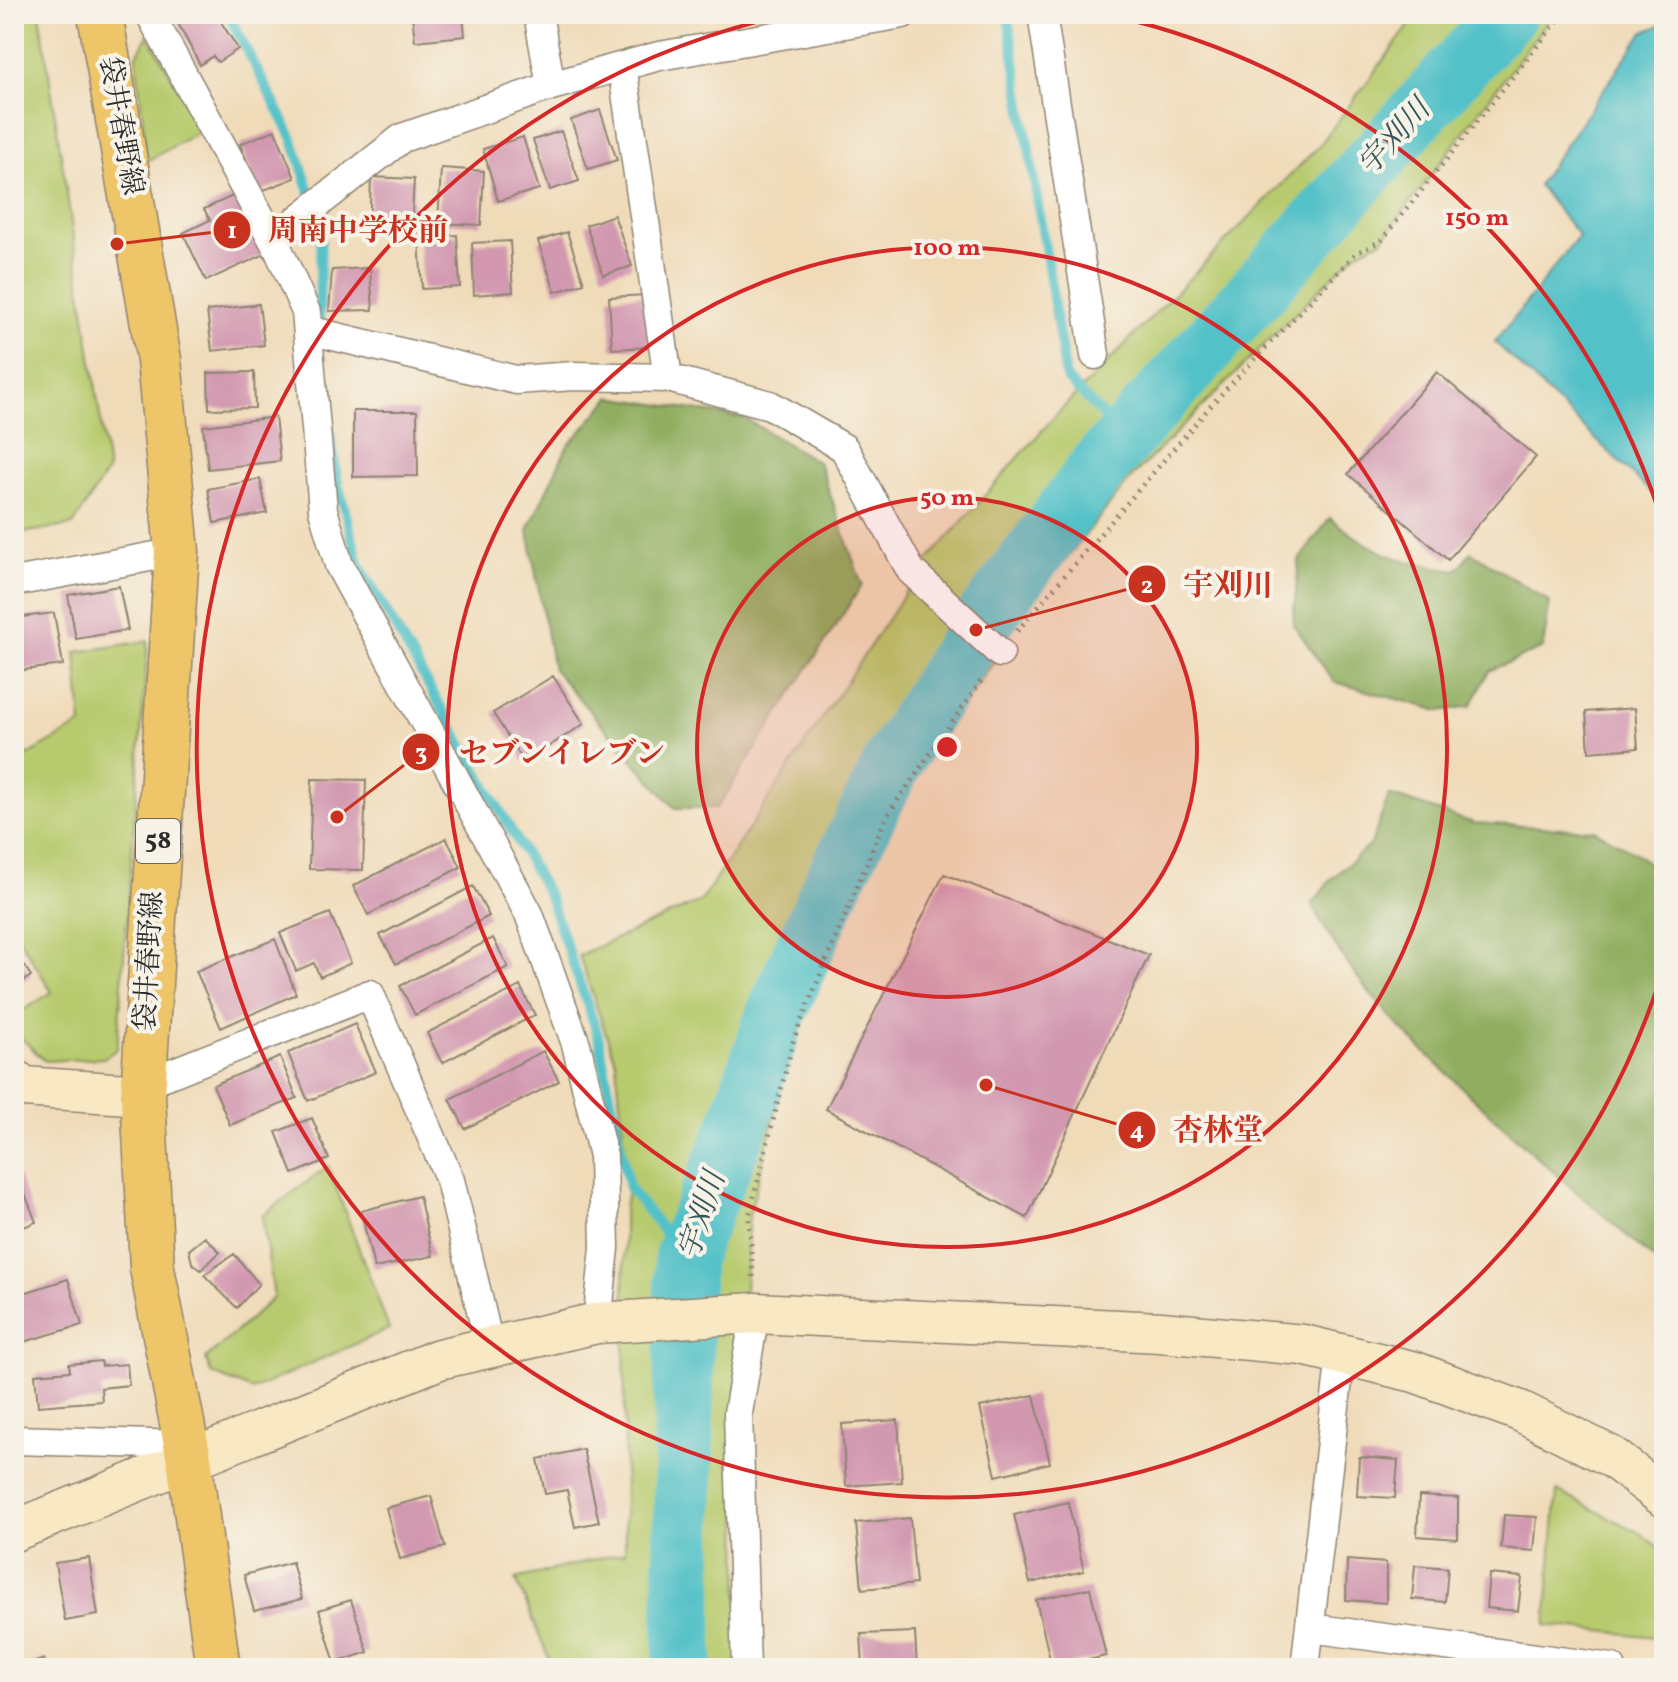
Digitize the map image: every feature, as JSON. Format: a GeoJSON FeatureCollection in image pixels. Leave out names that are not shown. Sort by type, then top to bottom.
{"type":"FeatureCollection","features":[{"type":"Feature","properties":{"kind":"main road","name":"袋井春野線"},"geometry":{"type":"LineString","coordinates":[[100,14],[159,360],[177,552],[144,1090],[152,1268],[188,1452],[218,1668]]}},
{"type":"Feature","properties":{"kind":"street"},"geometry":{"type":"LineString","coordinates":[[150,14],[273,239],[306,312],[323,510],[339,565],[529,914],[576,1044],[603,1156],[605,1248],[597,1323]]}},
{"type":"Feature","properties":{"kind":"street"},"geometry":{"type":"LineString","coordinates":[[538,14],[551,86]]}},
{"type":"Feature","properties":{"kind":"street"},"geometry":{"type":"LineString","coordinates":[[273,239],[402,138],[551,86],[659,56],[903,14]]}},
{"type":"Feature","properties":{"kind":"street"},"geometry":{"type":"LineString","coordinates":[[1042,14],[1095,355]]}},
{"type":"Feature","properties":{"kind":"street"},"geometry":{"type":"LineString","coordinates":[[622,66],[668,378]]}},
{"type":"Feature","properties":{"kind":"street"},"geometry":{"type":"LineString","coordinates":[[308,330],[516,380],[574,376],[668,378],[770,405],[844,448],[911,571],[1000,653]]}},
{"type":"Feature","properties":{"kind":"street"},"geometry":{"type":"LineString","coordinates":[[14,582],[177,552]]}},
{"type":"Feature","properties":{"kind":"street"},"geometry":{"type":"LineString","coordinates":[[14,1079],[23,1087],[144,1090],[370,994],[450,1180],[490,1348]]}},
{"type":"Feature","properties":{"kind":"street"},"geometry":{"type":"LineString","coordinates":[[746,1668],[738,1413],[755,1313]]}},
{"type":"Feature","properties":{"kind":"street"},"geometry":{"type":"LineString","coordinates":[[14,1531],[188,1452],[439,1359],[597,1323],[755,1313],[1161,1332],[1303,1345],[1415,1372],[1520,1411],[1612,1457],[1664,1497]]}},
{"type":"Feature","properties":{"kind":"street"},"geometry":{"type":"LineString","coordinates":[[1305,1668],[1341,1354]]}},
{"type":"Feature","properties":{"kind":"street"},"geometry":{"type":"LineString","coordinates":[[14,1440],[188,1452]]}},
{"type":"Feature","properties":{"kind":"street"},"geometry":{"type":"LineString","coordinates":[[1310,1628],[1612,1668]]}},
{"type":"Feature","properties":{"kind":"path"},"geometry":{"type":"LineString","coordinates":[[755,1313],[749,1216],[794,1038],[886,817],[1000,653],[1051,587],[1215,401],[1356,253],[1381,241],[1563,14]]}},
{"type":"Feature","properties":{"kind":"green space"},"geometry":{"type":"Polygon","coordinates":[[[14,14],[40,14],[108,470],[73,525],[14,534],[14,14]]]}},
{"type":"Feature","properties":{"kind":"green space"},"geometry":{"type":"Polygon","coordinates":[[[1418,14],[1553,14],[1381,241],[1356,253],[1131,478],[1018,619],[1000,653],[886,817],[794,1038],[749,1216],[738,1419],[739,1668],[553,1668],[516,1579],[625,1552],[624,1207],[629,1188],[616,1063],[579,955],[701,901],[923,566],[1054,417],[1319,146],[1418,14]]]}},
{"type":"Feature","properties":{"kind":"green space"},"geometry":{"type":"Polygon","coordinates":[[[148,35],[202,130],[147,161],[136,57],[148,35]]]}},
{"type":"Feature","properties":{"kind":"green space"},"geometry":{"type":"Polygon","coordinates":[[[611,397],[744,418],[819,463],[862,585],[717,808],[675,808],[553,669],[528,530],[567,447],[611,397]]]}},
{"type":"Feature","properties":{"kind":"green space"},"geometry":{"type":"Polygon","coordinates":[[[1330,518],[1375,548],[1419,564],[1457,570],[1471,552],[1550,602],[1543,648],[1489,671],[1471,706],[1440,711],[1334,682],[1293,624],[1299,560],[1330,518]]]}},
{"type":"Feature","properties":{"kind":"green space"},"geometry":{"type":"Polygon","coordinates":[[[148,641],[117,1049],[104,1058],[45,1061],[14,1031],[14,1016],[52,992],[14,930],[14,763],[82,724],[76,652],[148,641]]]}},
{"type":"Feature","properties":{"kind":"green space"},"geometry":{"type":"Polygon","coordinates":[[[1389,795],[1474,823],[1594,830],[1637,854],[1664,877],[1664,1268],[1495,1119],[1425,1052],[1364,986],[1328,934],[1312,905],[1331,879],[1371,844],[1389,795]]]}},
{"type":"Feature","properties":{"kind":"green space"},"geometry":{"type":"Polygon","coordinates":[[[328,1166],[389,1329],[252,1390],[211,1373],[206,1359],[274,1297],[262,1216],[328,1166]]]}},
{"type":"Feature","properties":{"kind":"green space"},"geometry":{"type":"Polygon","coordinates":[[[1557,1491],[1640,1533],[1664,1551],[1664,1638],[1546,1625],[1557,1491]]]}},
{"type":"Feature","properties":{"kind":"water"},"geometry":{"type":"Polygon","coordinates":[[[1664,24],[1664,505],[1495,342],[1579,236],[1538,185],[1643,32],[1664,24]]]}},
{"type":"Feature","properties":{"kind":"building"},"geometry":{"type":"Polygon","coordinates":[[[173,14],[216,14],[238,49],[218,62],[213,56],[200,65],[173,14]]]}},
{"type":"Feature","properties":{"kind":"building"},"geometry":{"type":"Polygon","coordinates":[[[412,14],[463,14],[465,36],[415,41],[412,14]]]}},
{"type":"Feature","properties":{"kind":"building"},"geometry":{"type":"Polygon","coordinates":[[[600,110],[617,160],[588,169],[571,120],[600,110]]]}},
{"type":"Feature","properties":{"kind":"building"},"geometry":{"type":"Polygon","coordinates":[[[275,130],[295,178],[259,192],[240,144],[275,130]]]}},
{"type":"Feature","properties":{"kind":"building"},"geometry":{"type":"Polygon","coordinates":[[[561,131],[579,181],[550,190],[533,140],[561,131]]]}},
{"type":"Feature","properties":{"kind":"building"},"geometry":{"type":"Polygon","coordinates":[[[523,137],[539,189],[498,201],[483,149],[523,137]]]}},
{"type":"Feature","properties":{"kind":"building"},"geometry":{"type":"Polygon","coordinates":[[[441,168],[484,171],[481,225],[438,223],[441,168]]]}},
{"type":"Feature","properties":{"kind":"building"},"geometry":{"type":"Polygon","coordinates":[[[371,177],[414,179],[411,234],[369,232],[371,177]]]}},
{"type":"Feature","properties":{"kind":"building"},"geometry":{"type":"Polygon","coordinates":[[[237,194],[265,254],[206,281],[183,233],[210,220],[204,209],[237,194]]]}},
{"type":"Feature","properties":{"kind":"building"},"geometry":{"type":"Polygon","coordinates":[[[614,215],[632,266],[603,275],[586,225],[614,215]]]}},
{"type":"Feature","properties":{"kind":"building"},"geometry":{"type":"Polygon","coordinates":[[[567,232],[584,283],[555,292],[538,241],[567,232]]]}},
{"type":"Feature","properties":{"kind":"building"},"geometry":{"type":"Polygon","coordinates":[[[457,235],[460,287],[422,289],[419,238],[457,235]]]}},
{"type":"Feature","properties":{"kind":"building"},"geometry":{"type":"Polygon","coordinates":[[[510,241],[513,292],[474,295],[472,243],[510,241]]]}},
{"type":"Feature","properties":{"kind":"building"},"geometry":{"type":"Polygon","coordinates":[[[370,268],[373,310],[329,311],[332,270],[370,268]]]}},
{"type":"Feature","properties":{"kind":"building"},"geometry":{"type":"Polygon","coordinates":[[[647,295],[650,347],[612,349],[609,297],[647,295]]]}},
{"type":"Feature","properties":{"kind":"building"},"geometry":{"type":"Polygon","coordinates":[[[259,304],[264,345],[212,351],[207,311],[259,304]]]}},
{"type":"Feature","properties":{"kind":"building"},"geometry":{"type":"Polygon","coordinates":[[[254,372],[255,408],[209,409],[208,373],[254,372]]]}},
{"type":"Feature","properties":{"kind":"building"},"geometry":{"type":"Polygon","coordinates":[[[1437,372],[1536,457],[1448,560],[1348,474],[1437,372]]]}},
{"type":"Feature","properties":{"kind":"building"},"geometry":{"type":"Polygon","coordinates":[[[353,411],[417,411],[418,476],[353,477],[353,411]]]}},
{"type":"Feature","properties":{"kind":"building"},"geometry":{"type":"Polygon","coordinates":[[[275,417],[280,461],[208,469],[203,426],[275,417]]]}},
{"type":"Feature","properties":{"kind":"building"},"geometry":{"type":"Polygon","coordinates":[[[260,479],[267,513],[214,523],[208,489],[260,479]]]}},
{"type":"Feature","properties":{"kind":"building"},"geometry":{"type":"Polygon","coordinates":[[[119,586],[128,630],[76,639],[68,595],[119,586]]]}},
{"type":"Feature","properties":{"kind":"building"},"geometry":{"type":"Polygon","coordinates":[[[54,613],[63,665],[16,671],[14,618],[54,613]]]}},
{"type":"Feature","properties":{"kind":"building"},"geometry":{"type":"Polygon","coordinates":[[[553,676],[584,724],[524,762],[493,713],[553,676]]]}},
{"type":"Feature","properties":{"kind":"building"},"geometry":{"type":"Polygon","coordinates":[[[1635,708],[1638,748],[1589,752],[1586,712],[1635,708]]]}},
{"type":"Feature","properties":{"kind":"building"},"geometry":{"type":"Polygon","coordinates":[[[312,779],[366,780],[363,870],[309,869],[312,779]]]}},
{"type":"Feature","properties":{"kind":"building"},"geometry":{"type":"Polygon","coordinates":[[[446,838],[461,867],[368,915],[353,886],[446,838]]]}},
{"type":"Feature","properties":{"kind":"building"},"geometry":{"type":"Polygon","coordinates":[[[944,874],[1149,955],[1027,1218],[826,1109],[944,874]]]}},
{"type":"Feature","properties":{"kind":"building"},"geometry":{"type":"Polygon","coordinates":[[[473,886],[489,916],[396,964],[380,935],[473,886]]]}},
{"type":"Feature","properties":{"kind":"building"},"geometry":{"type":"Polygon","coordinates":[[[330,913],[351,963],[320,977],[314,963],[296,971],[280,933],[330,913]]]}},
{"type":"Feature","properties":{"kind":"building"},"geometry":{"type":"Polygon","coordinates":[[[493,938],[508,967],[415,1015],[400,986],[493,938]]]}},
{"type":"Feature","properties":{"kind":"building"},"geometry":{"type":"Polygon","coordinates":[[[275,939],[296,994],[221,1028],[196,971],[275,939]]]}},
{"type":"Feature","properties":{"kind":"building"},"geometry":{"type":"Polygon","coordinates":[[[14,950],[31,976],[14,987],[14,950]]]}},
{"type":"Feature","properties":{"kind":"building"},"geometry":{"type":"Polygon","coordinates":[[[520,986],[535,1015],[442,1063],[427,1033],[520,986]]]}},
{"type":"Feature","properties":{"kind":"building"},"geometry":{"type":"Polygon","coordinates":[[[355,1024],[376,1072],[308,1101],[288,1053],[355,1024]]]}},
{"type":"Feature","properties":{"kind":"building"},"geometry":{"type":"Polygon","coordinates":[[[543,1051],[559,1081],[465,1129],[450,1099],[543,1051]]]}},
{"type":"Feature","properties":{"kind":"building"},"geometry":{"type":"Polygon","coordinates":[[[280,1057],[297,1098],[230,1125],[213,1085],[280,1057]]]}},
{"type":"Feature","properties":{"kind":"building"},"geometry":{"type":"Polygon","coordinates":[[[312,1118],[329,1159],[293,1174],[276,1132],[312,1118]]]}},
{"type":"Feature","properties":{"kind":"building"},"geometry":{"type":"Polygon","coordinates":[[[14,1166],[36,1222],[14,1231],[14,1166]]]}},
{"type":"Feature","properties":{"kind":"building"},"geometry":{"type":"Polygon","coordinates":[[[419,1196],[433,1256],[374,1268],[361,1211],[419,1196]]]}},
{"type":"Feature","properties":{"kind":"building"},"geometry":{"type":"Polygon","coordinates":[[[205,1237],[220,1252],[201,1270],[192,1263],[189,1250],[205,1237]]]}},
{"type":"Feature","properties":{"kind":"building"},"geometry":{"type":"Polygon","coordinates":[[[234,1254],[259,1284],[237,1308],[204,1275],[234,1254]]]}},
{"type":"Feature","properties":{"kind":"building"},"geometry":{"type":"Polygon","coordinates":[[[68,1279],[82,1325],[17,1344],[14,1296],[68,1279]]]}},
{"type":"Feature","properties":{"kind":"building"},"geometry":{"type":"Polygon","coordinates":[[[101,1361],[102,1366],[127,1364],[129,1385],[101,1388],[102,1401],[38,1406],[35,1374],[70,1371],[69,1364],[101,1361]]]}},
{"type":"Feature","properties":{"kind":"building"},"geometry":{"type":"Polygon","coordinates":[[[1034,1395],[1050,1463],[996,1476],[980,1407],[1034,1395]]]}},
{"type":"Feature","properties":{"kind":"building"},"geometry":{"type":"Polygon","coordinates":[[[898,1420],[902,1482],[846,1486],[842,1424],[898,1420]]]}},
{"type":"Feature","properties":{"kind":"building"},"geometry":{"type":"Polygon","coordinates":[[[583,1449],[599,1522],[575,1527],[567,1490],[545,1494],[538,1459],[583,1449]]]}},
{"type":"Feature","properties":{"kind":"building"},"geometry":{"type":"Polygon","coordinates":[[[1359,1457],[1398,1460],[1395,1498],[1357,1496],[1359,1457]]]}},
{"type":"Feature","properties":{"kind":"building"},"geometry":{"type":"Polygon","coordinates":[[[431,1496],[445,1547],[400,1559],[386,1508],[431,1496]]]}},
{"type":"Feature","properties":{"kind":"building"},"geometry":{"type":"Polygon","coordinates":[[[1419,1496],[1458,1498],[1458,1539],[1417,1536],[1419,1496]]]}},
{"type":"Feature","properties":{"kind":"building"},"geometry":{"type":"Polygon","coordinates":[[[1068,1502],[1084,1571],[1030,1583],[1014,1515],[1068,1502]]]}},
{"type":"Feature","properties":{"kind":"building"},"geometry":{"type":"Polygon","coordinates":[[[1504,1515],[1537,1517],[1534,1551],[1501,1548],[1504,1515]]]}},
{"type":"Feature","properties":{"kind":"building"},"geometry":{"type":"Polygon","coordinates":[[[910,1518],[916,1584],[862,1589],[856,1523],[910,1518]]]}},
{"type":"Feature","properties":{"kind":"building"},"geometry":{"type":"Polygon","coordinates":[[[89,1558],[98,1615],[65,1621],[55,1563],[89,1558]]]}},
{"type":"Feature","properties":{"kind":"building"},"geometry":{"type":"Polygon","coordinates":[[[1347,1560],[1386,1563],[1386,1603],[1346,1600],[1347,1560]]]}},
{"type":"Feature","properties":{"kind":"building"},"geometry":{"type":"Polygon","coordinates":[[[292,1562],[302,1599],[254,1611],[244,1575],[292,1562]]]}},
{"type":"Feature","properties":{"kind":"building"},"geometry":{"type":"Polygon","coordinates":[[[1415,1565],[1448,1568],[1445,1602],[1412,1599],[1415,1565]]]}},
{"type":"Feature","properties":{"kind":"building"},"geometry":{"type":"Polygon","coordinates":[[[1489,1574],[1522,1577],[1518,1611],[1486,1608],[1489,1574]]]}},
{"type":"Feature","properties":{"kind":"building"},"geometry":{"type":"Polygon","coordinates":[[[1090,1588],[1106,1656],[1052,1668],[1036,1600],[1090,1588]]]}},
{"type":"Feature","properties":{"kind":"building"},"geometry":{"type":"Polygon","coordinates":[[[351,1600],[368,1652],[335,1663],[319,1610],[351,1600]]]}},
{"type":"Feature","properties":{"kind":"building"},"geometry":{"type":"Polygon","coordinates":[[[915,1632],[917,1668],[863,1668],[861,1634],[915,1632]]]}},
{"type":"Feature","properties":{"kind":"building"},"geometry":{"type":"Polygon","coordinates":[[[44,1659],[48,1668],[21,1668],[44,1659]]]}},
{"type":"Feature","properties":{"kind":"waterway"},"geometry":{"type":"LineString","coordinates":[[228,14],[292,137],[321,226],[319,320]]}},
{"type":"Feature","properties":{"kind":"waterway","name":"宇刈川"},"geometry":{"type":"LineString","coordinates":[[683,1668],[684,1257],[736,1132],[776,1014],[833,883],[895,758],[976,630],[1101,464],[1507,14]]}},
{"type":"Feature","properties":{"kind":"waterway"},"geometry":{"type":"LineString","coordinates":[[1009,24],[1066,378],[1125,438]]}},
{"type":"Feature","properties":{"kind":"waterway"},"geometry":{"type":"LineString","coordinates":[[329,423],[337,480],[359,564],[549,896],[598,1035],[629,1188],[684,1257]]}},
{"type":"Feature","properties":{"kind":"place","name":"周南中学校前"},"geometry":{"type":"Point","coordinates":[117,244]}},
{"type":"Feature","properties":{"kind":"place","name":"宇刈川"},"geometry":{"type":"Point","coordinates":[976,630]}},
{"type":"Feature","properties":{"kind":"place","name":"セブンイレブン"},"geometry":{"type":"Point","coordinates":[337,817]}},
{"type":"Feature","properties":{"kind":"place","name":"杏林堂"},"geometry":{"type":"Point","coordinates":[986,1085]}}]}
